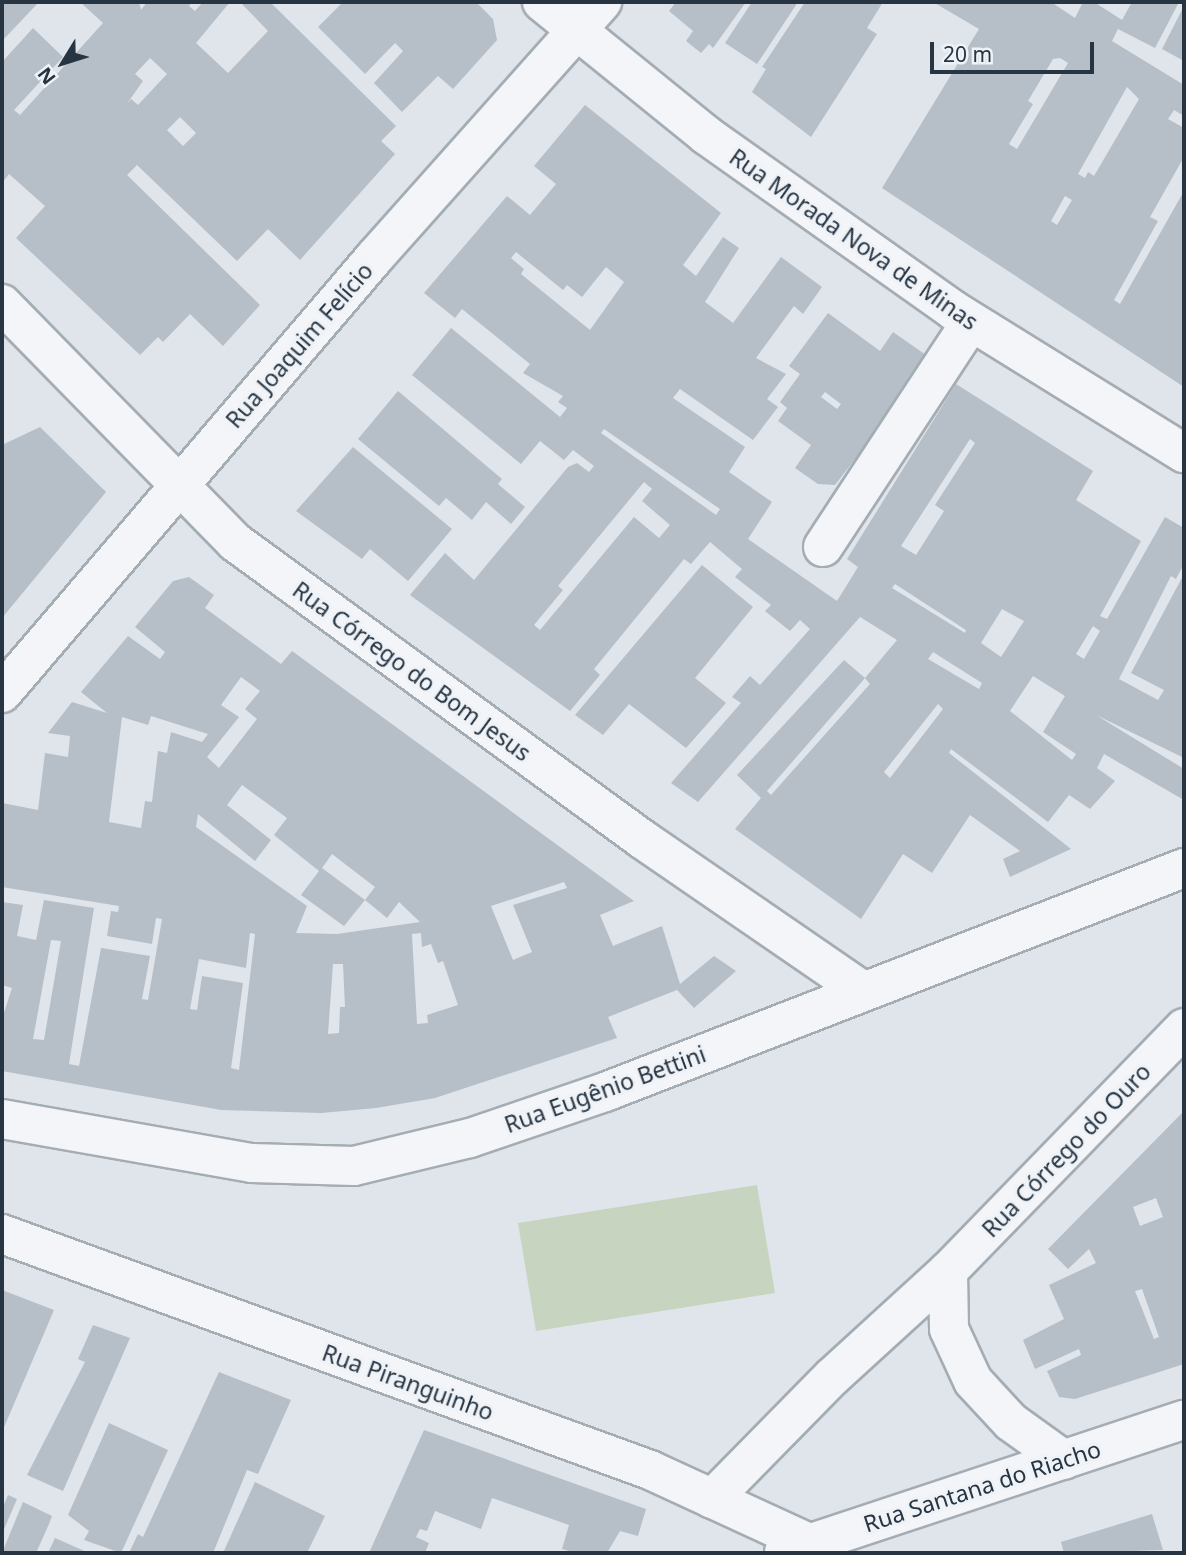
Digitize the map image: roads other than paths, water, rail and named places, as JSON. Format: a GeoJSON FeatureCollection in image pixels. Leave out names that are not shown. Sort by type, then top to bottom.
{"type":"FeatureCollection","features":[{"type":"Feature","properties":{"kind":"street","name":"Rua Morada Nova de Minas"},"geometry":{"type":"LineString","coordinates":[[542,2],[574,33],[706,135],[971,322],[1184,453]]}},
{"type":"Feature","properties":{"kind":"street","name":"Rua Joaquim Felício"},"geometry":{"type":"LineString","coordinates":[[2,693],[178,484],[602,2]]}},
{"type":"Feature","properties":{"kind":"street","name":"Rua Córrego do Bom Jesus"},"geometry":{"type":"LineString","coordinates":[[2,304],[235,542],[642,839],[863,991]]}},
{"type":"Feature","properties":{"kind":"street"},"geometry":{"type":"LineString","coordinates":[[823,547],[971,322]]}},
{"type":"Feature","properties":{"kind":"street","name":"Rua Eugênio Bettini"},"geometry":{"type":"LineString","coordinates":[[2,1119],[252,1163],[354,1166],[470,1138],[605,1092],[1184,868]]}},
{"type":"Feature","properties":{"kind":"street","name":"Rua Córrego do Ouro"},"geometry":{"type":"LineString","coordinates":[[712,1499],[832,1377],[948,1271],[1184,1028]]}},
{"type":"Feature","properties":{"kind":"street","name":"Rua Piranguinho"},"geometry":{"type":"LineString","coordinates":[[2,1234],[650,1471],[712,1499],[794,1548]]}},
{"type":"Feature","properties":{"kind":"street"},"geometry":{"type":"LineString","coordinates":[[948,1271],[949,1329],[973,1381],[1011,1422],[1064,1460]]}},
{"type":"Feature","properties":{"kind":"street","name":"Rua Santana do Riacho"},"geometry":{"type":"LineString","coordinates":[[794,1548],[1184,1420]]}}]}
